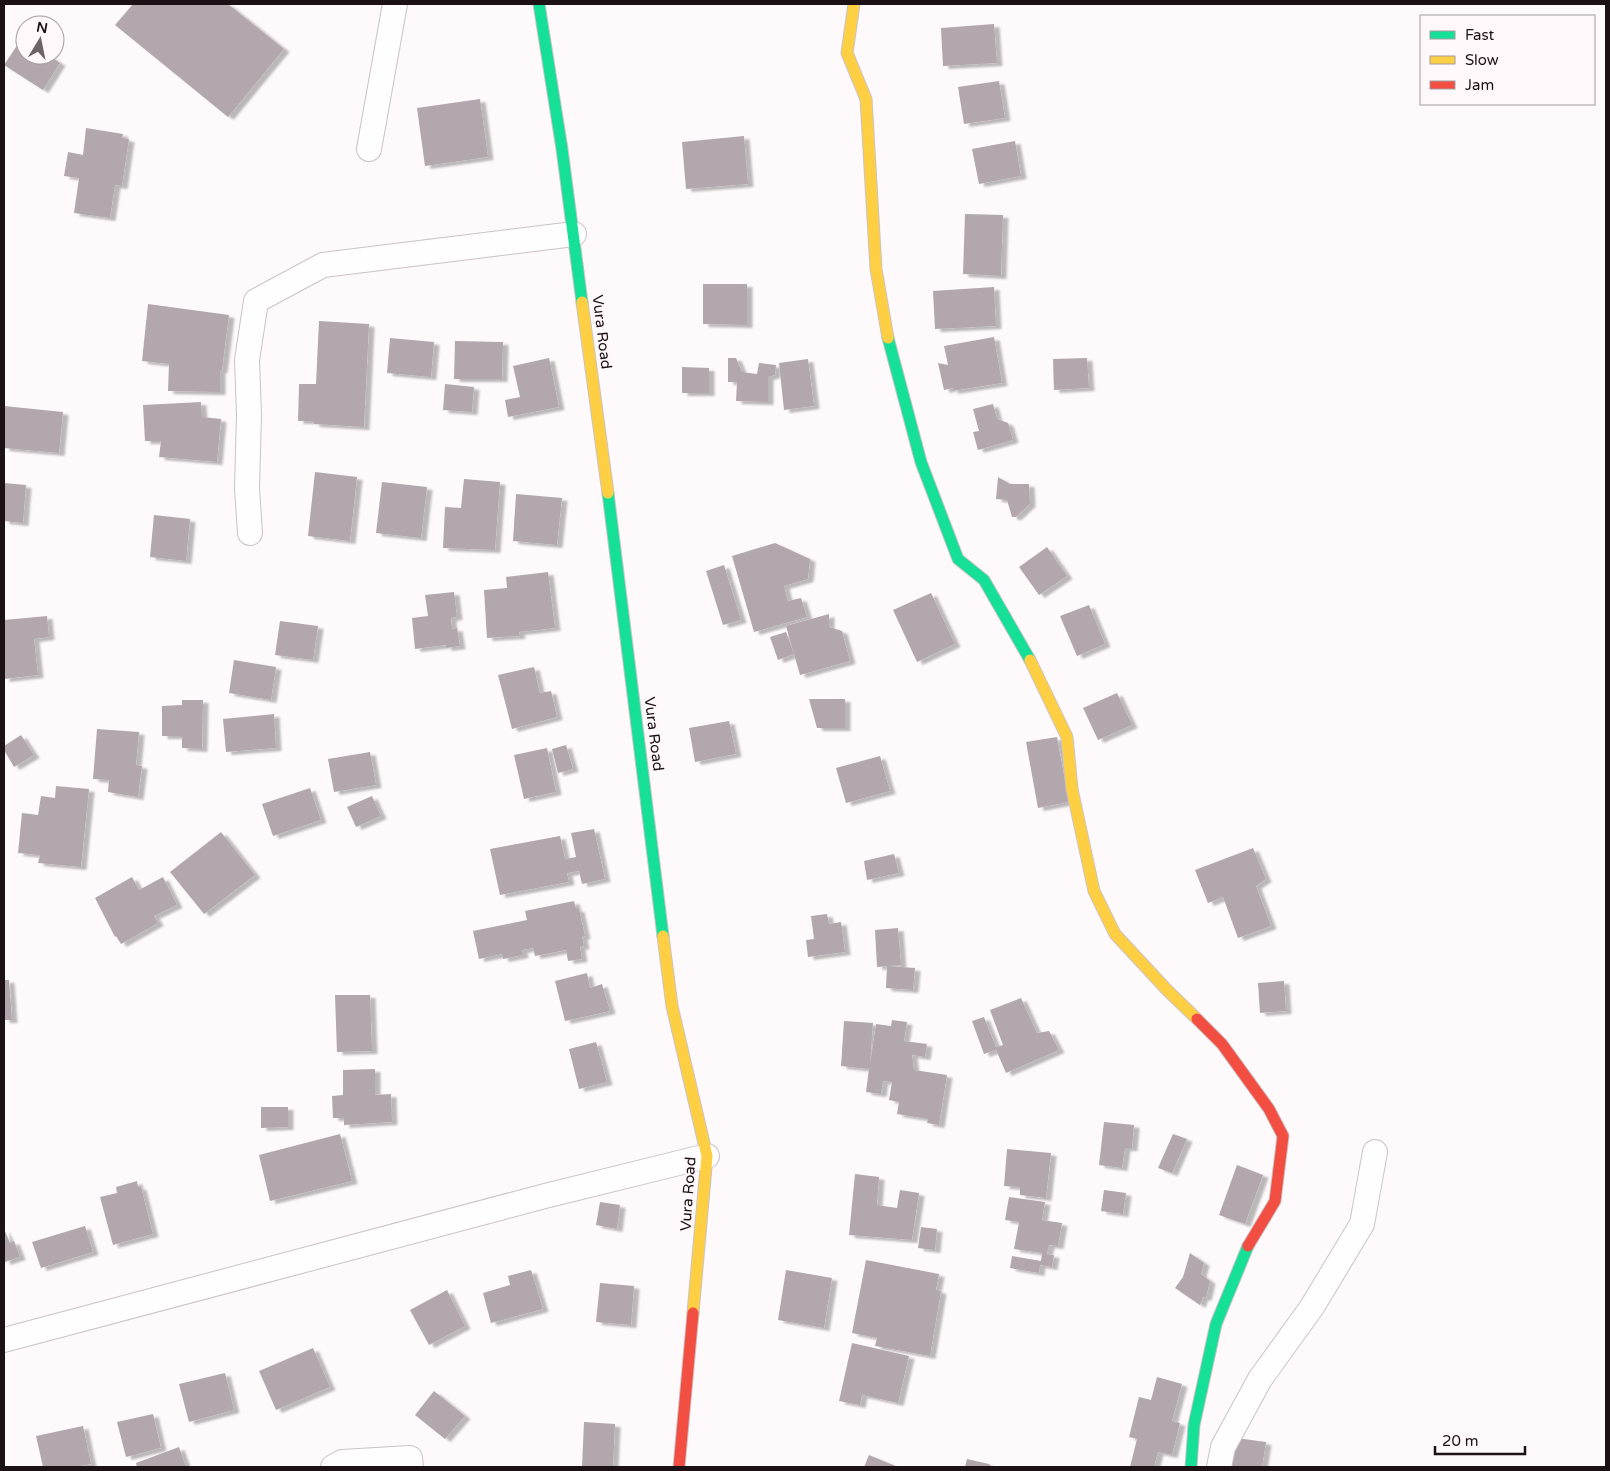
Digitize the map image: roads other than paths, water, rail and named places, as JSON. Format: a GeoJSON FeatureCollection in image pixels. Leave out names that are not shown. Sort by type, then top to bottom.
{"type":"FeatureCollection","features":[{"type":"Feature","properties":{"kind":"street"},"geometry":{"type":"LineString","coordinates":[[369,149],[395,4]]}},
{"type":"Feature","properties":{"kind":"street","name":"Vura Road"},"geometry":{"type":"LineString","coordinates":[[539,4],[574,234],[672,1006],[707,1156],[679,1467]]}},
{"type":"Feature","properties":{"kind":"street"},"geometry":{"type":"LineString","coordinates":[[854,4],[847,53],[866,99],[876,269],[889,342],[925,471],[958,559],[984,580],[1037,672],[1067,737],[1072,789],[1094,891],[1115,934],[1166,990],[1222,1044],[1268,1109],[1283,1136],[1275,1201],[1247,1248],[1216,1324],[1194,1425],[1191,1467]]}},
{"type":"Feature","properties":{"kind":"street"},"geometry":{"type":"LineString","coordinates":[[250,532],[247,488],[250,415],[247,360],[256,301],[323,265],[574,234]]}},
{"type":"Feature","properties":{"kind":"street"},"geometry":{"type":"LineString","coordinates":[[1219,1467],[1223,1447],[1260,1379],[1312,1307],[1362,1224],[1375,1152]]}},
{"type":"Feature","properties":{"kind":"street"},"geometry":{"type":"LineString","coordinates":[[4,1340],[545,1196],[707,1156]]}},
{"type":"Feature","properties":{"kind":"street"},"geometry":{"type":"LineString","coordinates":[[333,1467],[342,1462],[410,1458],[411,1467]]}}]}
